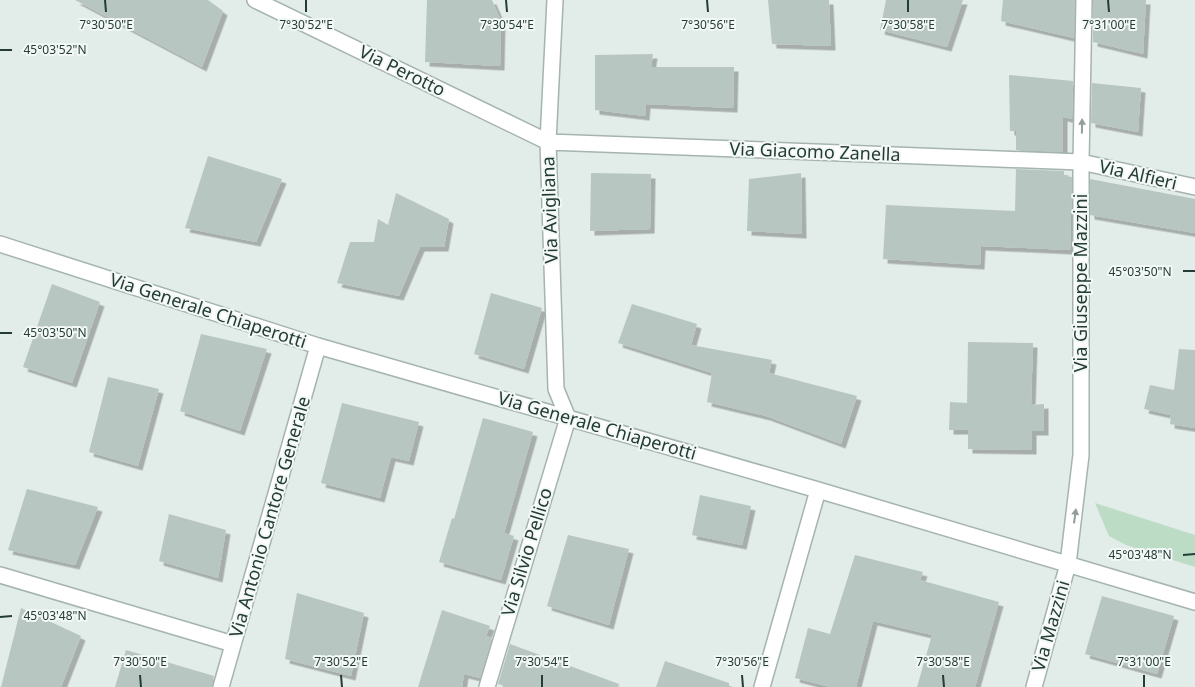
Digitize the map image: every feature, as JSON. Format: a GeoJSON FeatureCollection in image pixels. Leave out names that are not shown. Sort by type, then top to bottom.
{"type":"FeatureCollection","features":[{"type":"Feature","properties":{"kind":"street","name":"Via Perotto"},"geometry":{"type":"LineString","coordinates":[[255,0],[548,142]]}},
{"type":"Feature","properties":{"kind":"street","name":"Via Avigliana"},"geometry":{"type":"LineString","coordinates":[[555,0],[548,142],[556,389],[568,418]]}},
{"type":"Feature","properties":{"kind":"street","name":"Via Giuseppe Mazzini"},"geometry":{"type":"LineString","coordinates":[[1068,564],[1081,454],[1081,162],[1084,0]]}},
{"type":"Feature","properties":{"kind":"street","name":"Via Giacomo Zanella"},"geometry":{"type":"LineString","coordinates":[[548,142],[1081,162]]}},
{"type":"Feature","properties":{"kind":"street","name":"Via Alfieri"},"geometry":{"type":"LineString","coordinates":[[1081,162],[1195,187]]}},
{"type":"Feature","properties":{"kind":"street","name":"Via Generale Chiaperotti"},"geometry":{"type":"LineString","coordinates":[[0,244],[318,346],[818,490],[1195,602]]}},
{"type":"Feature","properties":{"kind":"street","name":"Via Antonio Cantore Generale"},"geometry":{"type":"LineString","coordinates":[[221,687],[318,346]]}},
{"type":"Feature","properties":{"kind":"street","name":"Via Silvio Pellico"},"geometry":{"type":"LineString","coordinates":[[487,687],[568,418]]}},
{"type":"Feature","properties":{"kind":"street"},"geometry":{"type":"LineString","coordinates":[[762,687],[818,490]]}},
{"type":"Feature","properties":{"kind":"street","name":"Via Mazzini"},"geometry":{"type":"LineString","coordinates":[[1034,687],[1068,564]]}},
{"type":"Feature","properties":{"kind":"street"},"geometry":{"type":"LineString","coordinates":[[0,575],[233,644]]}},
{"type":"Feature","properties":{"kind":"green space"},"geometry":{"type":"Polygon","coordinates":[[[1095,503],[1195,535],[1195,567],[1126,545],[1109,536],[1095,503]]]}},
{"type":"Feature","properties":{"kind":"building"},"geometry":{"type":"Polygon","coordinates":[[[75,0],[208,0],[223,11],[202,67],[75,0]]]}},
{"type":"Feature","properties":{"kind":"building"},"geometry":{"type":"Polygon","coordinates":[[[427,0],[492,0],[501,21],[500,66],[425,62],[427,0]]]}},
{"type":"Feature","properties":{"kind":"building"},"geometry":{"type":"Polygon","coordinates":[[[768,0],[829,0],[831,46],[772,44],[768,0]]]}},
{"type":"Feature","properties":{"kind":"building"},"geometry":{"type":"Polygon","coordinates":[[[886,0],[963,0],[947,47],[880,30],[886,0]]]}},
{"type":"Feature","properties":{"kind":"building"},"geometry":{"type":"Polygon","coordinates":[[[1003,0],[1075,0],[1074,38],[1001,21],[1003,0]]]}},
{"type":"Feature","properties":{"kind":"building"},"geometry":{"type":"Polygon","coordinates":[[[1093,0],[1146,0],[1143,54],[1093,42],[1093,0]]]}},
{"type":"Feature","properties":{"kind":"building"},"geometry":{"type":"Polygon","coordinates":[[[653,54],[651,67],[734,67],[733,108],[646,104],[645,116],[595,110],[595,55],[653,54]]]}},
{"type":"Feature","properties":{"kind":"building"},"geometry":{"type":"Polygon","coordinates":[[[1009,75],[1073,81],[1072,119],[1063,117],[1063,152],[1016,150],[1016,131],[1010,131],[1009,75]]]}},
{"type":"Feature","properties":{"kind":"building"},"geometry":{"type":"Polygon","coordinates":[[[1092,83],[1141,88],[1138,132],[1091,123],[1092,83]]]}},
{"type":"Feature","properties":{"kind":"building"},"geometry":{"type":"Polygon","coordinates":[[[208,156],[282,179],[256,242],[185,228],[208,156]]]}},
{"type":"Feature","properties":{"kind":"building"},"geometry":{"type":"Polygon","coordinates":[[[1016,169],[1064,171],[1064,176],[1072,177],[1070,250],[981,246],[980,265],[883,259],[886,205],[1015,211],[1016,169]]]}},
{"type":"Feature","properties":{"kind":"building"},"geometry":{"type":"Polygon","coordinates":[[[591,173],[651,174],[650,229],[590,231],[591,173]]]}},
{"type":"Feature","properties":{"kind":"building"},"geometry":{"type":"Polygon","coordinates":[[[801,173],[802,234],[747,231],[749,179],[801,173]]]}},
{"type":"Feature","properties":{"kind":"building"},"geometry":{"type":"Polygon","coordinates":[[[1090,179],[1195,199],[1195,233],[1090,215],[1090,179]]]}},
{"type":"Feature","properties":{"kind":"building"},"geometry":{"type":"Polygon","coordinates":[[[396,193],[449,219],[444,247],[420,247],[399,296],[337,283],[350,242],[374,242],[378,219],[388,225],[396,193]]]}},
{"type":"Feature","properties":{"kind":"building"},"geometry":{"type":"Polygon","coordinates":[[[52,284],[100,302],[72,383],[23,367],[52,284]]]}},
{"type":"Feature","properties":{"kind":"building"},"geometry":{"type":"Polygon","coordinates":[[[491,293],[542,308],[524,369],[474,354],[491,293]]]}},
{"type":"Feature","properties":{"kind":"building"},"geometry":{"type":"Polygon","coordinates":[[[632,304],[697,324],[691,345],[772,360],[769,373],[857,396],[841,444],[766,416],[707,402],[712,373],[618,343],[632,304]]]}},
{"type":"Feature","properties":{"kind":"building"},"geometry":{"type":"Polygon","coordinates":[[[201,334],[267,349],[240,431],[180,411],[201,334]]]}},
{"type":"Feature","properties":{"kind":"building"},"geometry":{"type":"Polygon","coordinates":[[[968,342],[1033,343],[1031,405],[1044,404],[1044,431],[1032,431],[1032,450],[968,449],[968,430],[949,430],[950,402],[967,403],[968,342]]]}},
{"type":"Feature","properties":{"kind":"building"},"geometry":{"type":"Polygon","coordinates":[[[1179,349],[1195,350],[1195,428],[1170,424],[1171,415],[1144,409],[1150,385],[1174,390],[1179,349]]]}},
{"type":"Feature","properties":{"kind":"building"},"geometry":{"type":"Polygon","coordinates":[[[108,377],[159,389],[138,466],[89,452],[108,377]]]}},
{"type":"Feature","properties":{"kind":"building"},"geometry":{"type":"Polygon","coordinates":[[[342,403],[419,422],[409,461],[391,457],[380,498],[321,483],[342,403]]]}},
{"type":"Feature","properties":{"kind":"building"},"geometry":{"type":"Polygon","coordinates":[[[483,418],[533,432],[504,533],[514,536],[501,580],[439,562],[452,518],[454,519],[483,418]]]}},
{"type":"Feature","properties":{"kind":"building"},"geometry":{"type":"Polygon","coordinates":[[[27,489],[98,507],[75,565],[8,550],[27,489]]]}},
{"type":"Feature","properties":{"kind":"building"},"geometry":{"type":"Polygon","coordinates":[[[700,495],[751,506],[742,545],[692,535],[700,495]]]}},
{"type":"Feature","properties":{"kind":"building"},"geometry":{"type":"Polygon","coordinates":[[[169,514],[226,530],[218,578],[159,561],[169,514]]]}},
{"type":"Feature","properties":{"kind":"building"},"geometry":{"type":"Polygon","coordinates":[[[568,535],[629,549],[609,625],[547,606],[568,535]]]}},
{"type":"Feature","properties":{"kind":"building"},"geometry":{"type":"Polygon","coordinates":[[[855,555],[923,572],[920,580],[999,602],[975,687],[917,687],[932,635],[873,621],[856,687],[830,687],[795,678],[808,628],[830,634],[855,555]]]}},
{"type":"Feature","properties":{"kind":"building"},"geometry":{"type":"Polygon","coordinates":[[[297,593],[364,613],[351,676],[285,659],[297,593]]]}},
{"type":"Feature","properties":{"kind":"building"},"geometry":{"type":"Polygon","coordinates":[[[1102,596],[1174,616],[1157,674],[1085,654],[1102,596]]]}},
{"type":"Feature","properties":{"kind":"building"},"geometry":{"type":"Polygon","coordinates":[[[21,608],[81,636],[61,687],[1,687],[21,608]]]}},
{"type":"Feature","properties":{"kind":"building"},"geometry":{"type":"Polygon","coordinates":[[[442,610],[490,626],[486,636],[492,638],[480,678],[464,674],[462,687],[418,687],[442,610]]]}},
{"type":"Feature","properties":{"kind":"building"},"geometry":{"type":"Polygon","coordinates":[[[510,644],[619,684],[618,687],[507,687],[498,684],[510,644]]]}},
{"type":"Feature","properties":{"kind":"building"},"geometry":{"type":"Polygon","coordinates":[[[126,650],[214,676],[212,687],[115,687],[126,650]]]}},
{"type":"Feature","properties":{"kind":"building"},"geometry":{"type":"Polygon","coordinates":[[[665,661],[729,683],[729,687],[656,687],[665,661]]]}}]}
